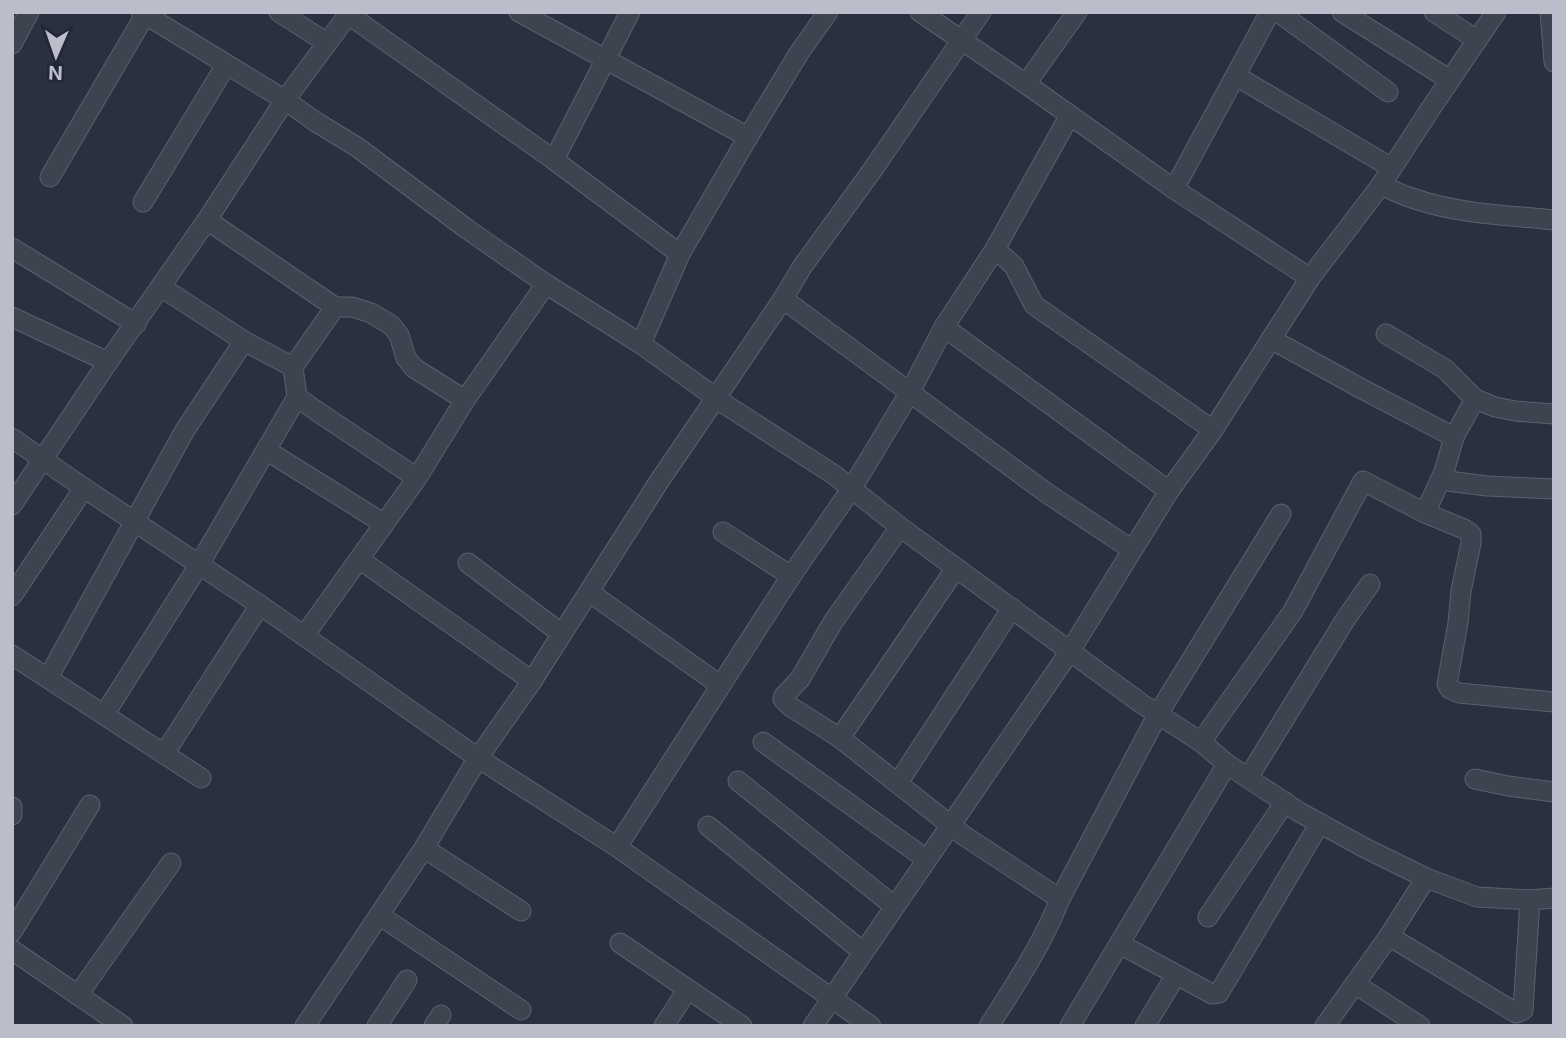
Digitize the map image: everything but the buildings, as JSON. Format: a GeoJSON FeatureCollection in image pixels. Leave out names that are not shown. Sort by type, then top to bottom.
{"type":"FeatureCollection","features":[{"type":"Feature","properties":{"kind":"street"},"geometry":{"type":"LineString","coordinates":[[15,33],[29,12]]}},
{"type":"Feature","properties":{"kind":"street"},"geometry":{"type":"LineString","coordinates":[[279,12],[327,43]]}},
{"type":"Feature","properties":{"kind":"street"},"geometry":{"type":"LineString","coordinates":[[520,12],[748,137]]}},
{"type":"Feature","properties":{"kind":"street"},"geometry":{"type":"LineString","coordinates":[[554,160],[630,12]]}},
{"type":"Feature","properties":{"kind":"street"},"geometry":{"type":"LineString","coordinates":[[641,344],[680,254],[748,137],[828,12]]}},
{"type":"Feature","properties":{"kind":"street"},"geometry":{"type":"LineString","coordinates":[[919,12],[1174,189],[1310,278]]}},
{"type":"Feature","properties":{"kind":"street"},"geometry":{"type":"LineString","coordinates":[[305,1026],[424,848],[478,758],[532,681],[715,397],[981,12]]}},
{"type":"Feature","properties":{"kind":"street"},"geometry":{"type":"LineString","coordinates":[[1026,85],[1077,12]]}},
{"type":"Feature","properties":{"kind":"street"},"geometry":{"type":"LineString","coordinates":[[1174,189],[1270,12]]}},
{"type":"Feature","properties":{"kind":"street"},"geometry":{"type":"LineString","coordinates":[[1278,12],[1388,92]]}},
{"type":"Feature","properties":{"kind":"street"},"geometry":{"type":"LineString","coordinates":[[1342,12],[1450,80]]}},
{"type":"Feature","properties":{"kind":"street"},"geometry":{"type":"LineString","coordinates":[[1434,12],[1478,40]]}},
{"type":"Feature","properties":{"kind":"street"},"geometry":{"type":"LineString","coordinates":[[813,1026],[1070,651],[1131,550],[1213,430],[1310,278],[1387,176],[1496,12]]}},
{"type":"Feature","properties":{"kind":"street"},"geometry":{"type":"LineString","coordinates":[[1550,12],[1554,62]]}},
{"type":"Feature","properties":{"kind":"street"},"geometry":{"type":"LineString","coordinates":[[12,505],[207,220],[285,100],[349,13],[680,254]]}},
{"type":"Feature","properties":{"kind":"street"},"geometry":{"type":"LineString","coordinates":[[50,177],[143,14],[357,147],[546,284],[641,344],[715,397],[833,474],[900,527],[1070,651],[1227,764],[1285,802],[1365,848],[1476,897],[1530,900],[1554,898]]}},
{"type":"Feature","properties":{"kind":"street"},"geometry":{"type":"LineString","coordinates":[[143,202],[226,65]]}},
{"type":"Feature","properties":{"kind":"street"},"geometry":{"type":"LineString","coordinates":[[1236,76],[1387,176],[1411,198],[1444,207],[1489,214],[1554,220]]}},
{"type":"Feature","properties":{"kind":"street"},"geometry":{"type":"LineString","coordinates":[[617,847],[720,685],[852,488],[910,392],[944,327],[995,249],[1070,115]]}},
{"type":"Feature","properties":{"kind":"street"},"geometry":{"type":"LineString","coordinates":[[207,220],[335,307],[352,307],[371,313],[391,325],[399,335],[406,358],[414,368],[465,400]]}},
{"type":"Feature","properties":{"kind":"street"},"geometry":{"type":"LineString","coordinates":[[12,248],[136,324]]}},
{"type":"Feature","properties":{"kind":"street"},"geometry":{"type":"LineString","coordinates":[[995,249],[1013,267],[1034,305],[1213,430]]}},
{"type":"Feature","properties":{"kind":"street"},"geometry":{"type":"LineString","coordinates":[[304,636],[417,478],[465,400],[546,284]]}},
{"type":"Feature","properties":{"kind":"street"},"geometry":{"type":"LineString","coordinates":[[161,287],[244,341],[293,367]]}},
{"type":"Feature","properties":{"kind":"street"},"geometry":{"type":"LineString","coordinates":[[783,299],[1048,494],[1131,550]]}},
{"type":"Feature","properties":{"kind":"street"},"geometry":{"type":"LineString","coordinates":[[104,715],[199,565],[297,397],[293,367],[335,307]]}},
{"type":"Feature","properties":{"kind":"street"},"geometry":{"type":"LineString","coordinates":[[12,317],[108,362]]}},
{"type":"Feature","properties":{"kind":"street"},"geometry":{"type":"LineString","coordinates":[[944,327],[1169,491]]}},
{"type":"Feature","properties":{"kind":"street"},"geometry":{"type":"LineString","coordinates":[[1386,334],[1445,369],[1475,398],[1495,407],[1554,414]]}},
{"type":"Feature","properties":{"kind":"street"},"geometry":{"type":"LineString","coordinates":[[1271,339],[1454,437]]}},
{"type":"Feature","properties":{"kind":"street"},"geometry":{"type":"LineString","coordinates":[[48,678],[185,430],[244,341]]}},
{"type":"Feature","properties":{"kind":"street"},"geometry":{"type":"LineString","coordinates":[[297,397],[417,478]]}},
{"type":"Feature","properties":{"kind":"street"},"geometry":{"type":"LineString","coordinates":[[1425,513],[1440,480],[1454,437],[1475,398]]}},
{"type":"Feature","properties":{"kind":"street"},"geometry":{"type":"LineString","coordinates":[[12,438],[260,605],[478,758],[617,847],[871,1026]]}},
{"type":"Feature","properties":{"kind":"street"},"geometry":{"type":"LineString","coordinates":[[266,450],[383,523]]}},
{"type":"Feature","properties":{"kind":"street"},"geometry":{"type":"LineString","coordinates":[[1440,480],[1487,486],[1554,489]]}},
{"type":"Feature","properties":{"kind":"street"},"geometry":{"type":"LineString","coordinates":[[1200,742],[1293,611],[1363,481],[1471,534],[1447,684],[1450,689],[1459,693],[1554,702]]}},
{"type":"Feature","properties":{"kind":"street"},"geometry":{"type":"LineString","coordinates":[[12,596],[84,488]]}},
{"type":"Feature","properties":{"kind":"street"},"geometry":{"type":"LineString","coordinates":[[989,1026],[1032,957],[1158,714],[1281,514]]}},
{"type":"Feature","properties":{"kind":"street"},"geometry":{"type":"LineString","coordinates":[[900,527],[833,622],[800,679],[783,699],[840,738],[963,835],[1060,900]]}},
{"type":"Feature","properties":{"kind":"street"},"geometry":{"type":"LineString","coordinates":[[723,532],[792,576]]}},
{"type":"Feature","properties":{"kind":"street"},"geometry":{"type":"LineString","coordinates":[[359,559],[532,681]]}},
{"type":"Feature","properties":{"kind":"street"},"geometry":{"type":"LineString","coordinates":[[468,563],[562,634]]}},
{"type":"Feature","properties":{"kind":"street"},"geometry":{"type":"LineString","coordinates":[[840,738],[956,568]]}},
{"type":"Feature","properties":{"kind":"street"},"geometry":{"type":"LineString","coordinates":[[1248,778],[1370,584]]}},
{"type":"Feature","properties":{"kind":"street"},"geometry":{"type":"LineString","coordinates":[[589,592],[720,685]]}},
{"type":"Feature","properties":{"kind":"street"},"geometry":{"type":"LineString","coordinates":[[164,754],[260,605]]}},
{"type":"Feature","properties":{"kind":"street"},"geometry":{"type":"LineString","coordinates":[[898,783],[1012,608]]}},
{"type":"Feature","properties":{"kind":"street"},"geometry":{"type":"LineString","coordinates":[[12,655],[201,778]]}},
{"type":"Feature","properties":{"kind":"street"},"geometry":{"type":"LineString","coordinates":[[763,742],[926,859]]}},
{"type":"Feature","properties":{"kind":"street"},"geometry":{"type":"LineString","coordinates":[[1070,1026],[1227,764]]}},
{"type":"Feature","properties":{"kind":"street"},"geometry":{"type":"LineString","coordinates":[[1475,779],[1554,792]]}},
{"type":"Feature","properties":{"kind":"street"},"geometry":{"type":"LineString","coordinates":[[738,780],[894,906]]}},
{"type":"Feature","properties":{"kind":"street"},"geometry":{"type":"LineString","coordinates":[[1208,917],[1285,802]]}},
{"type":"Feature","properties":{"kind":"street"},"geometry":{"type":"LineString","coordinates":[[12,932],[90,805]]}},
{"type":"Feature","properties":{"kind":"street"},"geometry":{"type":"LineString","coordinates":[[12,807],[12,815]]}},
{"type":"Feature","properties":{"kind":"street"},"geometry":{"type":"LineString","coordinates":[[1121,944],[1212,994],[1219,993],[1320,823]]}},
{"type":"Feature","properties":{"kind":"street"},"geometry":{"type":"LineString","coordinates":[[708,826],[863,952]]}},
{"type":"Feature","properties":{"kind":"street"},"geometry":{"type":"LineString","coordinates":[[424,848],[521,911]]}},
{"type":"Feature","properties":{"kind":"street"},"geometry":{"type":"LineString","coordinates":[[78,995],[171,863]]}},
{"type":"Feature","properties":{"kind":"street"},"geometry":{"type":"LineString","coordinates":[[1325,1026],[1389,936],[1426,877]]}},
{"type":"Feature","properties":{"kind":"street"},"geometry":{"type":"LineString","coordinates":[[1389,936],[1520,1013],[1523,1010],[1530,900]]}},
{"type":"Feature","properties":{"kind":"street"},"geometry":{"type":"LineString","coordinates":[[379,915],[522,1010]]}},
{"type":"Feature","properties":{"kind":"street"},"geometry":{"type":"LineString","coordinates":[[620,943],[742,1026]]}},
{"type":"Feature","properties":{"kind":"street"},"geometry":{"type":"LineString","coordinates":[[14,954],[123,1026]]}},
{"type":"Feature","properties":{"kind":"street"},"geometry":{"type":"LineString","coordinates":[[1145,1026],[1175,975]]}},
{"type":"Feature","properties":{"kind":"street"},"geometry":{"type":"LineString","coordinates":[[377,1026],[407,980]]}},
{"type":"Feature","properties":{"kind":"street"},"geometry":{"type":"LineString","coordinates":[[1355,984],[1420,1026]]}},
{"type":"Feature","properties":{"kind":"street"},"geometry":{"type":"LineString","coordinates":[[664,1026],[688,989]]}}]}
